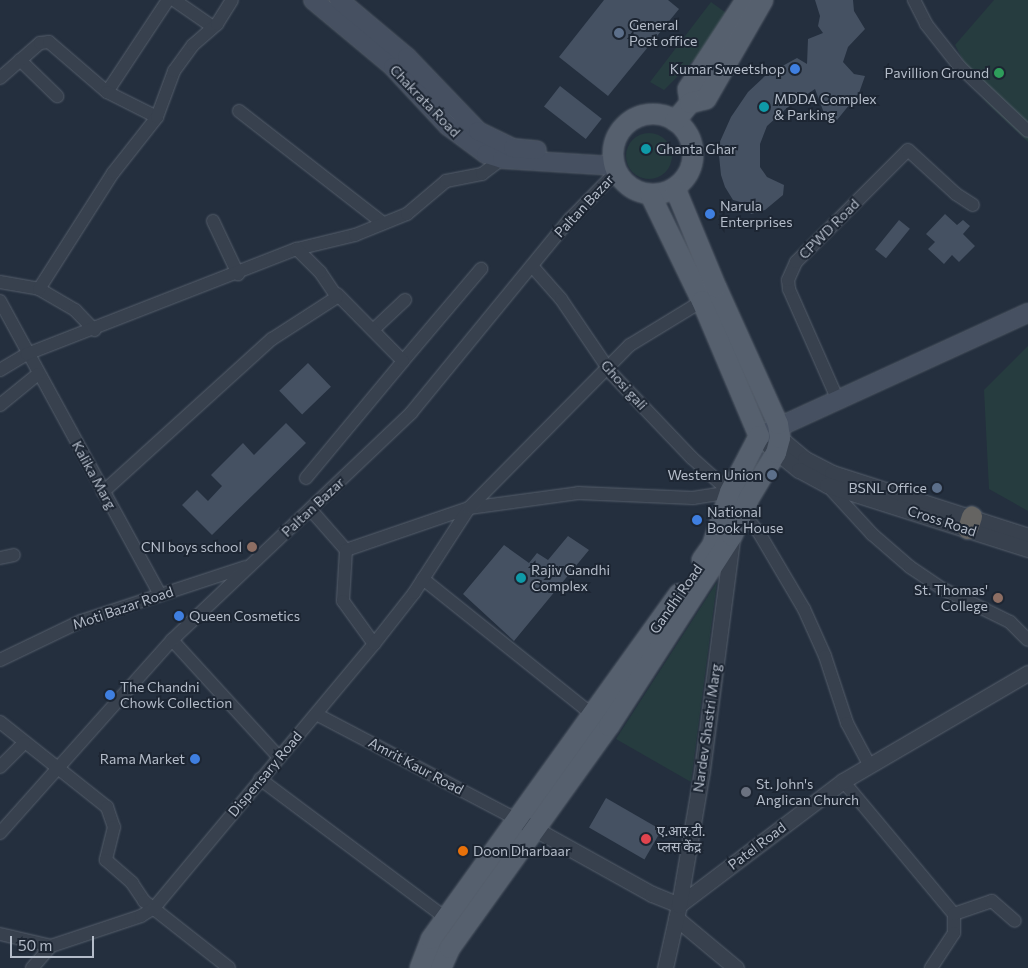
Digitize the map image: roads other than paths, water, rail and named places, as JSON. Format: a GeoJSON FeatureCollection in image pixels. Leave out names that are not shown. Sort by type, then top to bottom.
{"type":"FeatureCollection","features":[{"type":"Feature","properties":{"kind":"main road","name":"Chakrata Road"},"geometry":{"type":"LineString","coordinates":[[313,0],[393,67],[468,144],[502,159],[615,164]]}},
{"type":"Feature","properties":{"kind":"main road","name":"Chakrata Road"},"geometry":{"type":"LineString","coordinates":[[339,0],[407,57],[478,131],[493,140],[513,148],[615,164]]}},
{"type":"Feature","properties":{"kind":"main road"},"geometry":{"type":"LineString","coordinates":[[690,103],[688,88],[746,0]]}},
{"type":"Feature","properties":{"kind":"main road"},"geometry":{"type":"LineString","coordinates":[[676,121],[690,103],[706,99],[763,0]]}},
{"type":"Feature","properties":{"kind":"main road"},"geometry":{"type":"LineString","coordinates":[[664,116],[676,121],[685,130],[694,154],[685,179],[675,188],[650,194],[630,187],[615,164],[620,132],[639,117],[664,116]]}},
{"type":"Feature","properties":{"kind":"main road"},"geometry":{"type":"LineString","coordinates":[[675,188],[778,438]]}},
{"type":"Feature","properties":{"kind":"main road"},"geometry":{"type":"LineString","coordinates":[[650,194],[702,301],[759,436],[778,438],[837,398],[1028,313]]}},
{"type":"Feature","properties":{"kind":"main road","name":"Gandhi Road"},"geometry":{"type":"LineString","coordinates":[[420,968],[431,939],[516,819],[594,716],[712,546],[730,492],[759,436]]}},
{"type":"Feature","properties":{"kind":"main road","name":"Gandhi Road"},"geometry":{"type":"LineString","coordinates":[[441,968],[450,948],[608,726],[732,536],[778,438]]}},
{"type":"Feature","properties":{"kind":"street"},"geometry":{"type":"LineString","coordinates":[[107,92],[168,0]]}},
{"type":"Feature","properties":{"kind":"street"},"geometry":{"type":"LineString","coordinates":[[174,0],[213,27]]}},
{"type":"Feature","properties":{"kind":"street"},"geometry":{"type":"LineString","coordinates":[[39,289],[113,173],[157,117],[174,70],[193,45],[213,27],[232,0]]}},
{"type":"Feature","properties":{"kind":"street"},"geometry":{"type":"LineString","coordinates":[[914,0],[926,24],[960,67],[1028,131]]}},
{"type":"Feature","properties":{"kind":"street"},"geometry":{"type":"LineString","coordinates":[[0,78],[40,43],[48,42],[107,92],[157,117]]}},
{"type":"Feature","properties":{"kind":"street"},"geometry":{"type":"LineString","coordinates":[[20,60],[57,96]]}},
{"type":"Feature","properties":{"kind":"street"},"geometry":{"type":"LineString","coordinates":[[239,111],[383,223]]}},
{"type":"Feature","properties":{"kind":"street","name":"CPWD Road"},"geometry":{"type":"LineString","coordinates":[[837,398],[789,289],[788,280],[796,262],[908,150],[956,194],[973,205]]}},
{"type":"Feature","properties":{"kind":"street"},"geometry":{"type":"LineString","coordinates":[[0,370],[27,354],[238,274],[297,249],[355,235],[411,212],[446,181],[482,174],[502,159]]}},
{"type":"Feature","properties":{"kind":"street","name":"Paltan Bazar"},"geometry":{"type":"LineString","coordinates":[[0,833],[57,766],[172,640],[411,413],[615,164]]}},
{"type":"Feature","properties":{"kind":"street"},"geometry":{"type":"LineString","coordinates":[[213,221],[238,274]]}},
{"type":"Feature","properties":{"kind":"street"},"geometry":{"type":"LineString","coordinates":[[297,249],[337,294],[403,361]]}},
{"type":"Feature","properties":{"kind":"street","name":"Ghosi gali"},"geometry":{"type":"LineString","coordinates":[[532,266],[561,299],[606,367],[692,458],[730,492]]}},
{"type":"Feature","properties":{"kind":"street"},"geometry":{"type":"LineString","coordinates":[[306,478],[482,269]]}},
{"type":"Feature","properties":{"kind":"street"},"geometry":{"type":"LineString","coordinates":[[0,282],[39,289],[75,310],[94,330]]}},
{"type":"Feature","properties":{"kind":"street"},"geometry":{"type":"LineString","coordinates":[[103,492],[272,339],[337,297],[337,294]]}},
{"type":"Feature","properties":{"kind":"street"},"geometry":{"type":"LineString","coordinates":[[373,330],[405,300]]}},
{"type":"Feature","properties":{"kind":"street","name":"Kalika Marg"},"geometry":{"type":"LineString","coordinates":[[0,301],[27,354],[160,595]]}},
{"type":"Feature","properties":{"kind":"street","name":"Dispensary Road"},"geometry":{"type":"LineString","coordinates":[[51,946],[141,916],[154,908],[374,644],[422,579],[469,508],[630,344],[702,301]]}},
{"type":"Feature","properties":{"kind":"street"},"geometry":{"type":"LineString","coordinates":[[0,404],[38,374]]}},
{"type":"Feature","properties":{"kind":"street","name":"Cross Road"},"geometry":{"type":"LineString","coordinates":[[778,438],[827,484],[970,523],[1028,536]]}},
{"type":"Feature","properties":{"kind":"street","name":"Cross Road"},"geometry":{"type":"LineString","coordinates":[[778,438],[806,459],[832,473],[970,523],[1028,549]]}},
{"type":"Feature","properties":{"kind":"street"},"geometry":{"type":"LineString","coordinates":[[827,484],[872,534],[910,567],[943,589],[1010,622],[1028,640]]}},
{"type":"Feature","properties":{"kind":"street"},"geometry":{"type":"LineString","coordinates":[[346,550],[469,508],[578,493],[693,498],[730,492]]}},
{"type":"Feature","properties":{"kind":"street"},"geometry":{"type":"LineString","coordinates":[[310,510],[346,550],[343,601],[374,644]]}},
{"type":"Feature","properties":{"kind":"street"},"geometry":{"type":"LineString","coordinates":[[743,514],[758,531],[804,609],[825,656],[847,723],[870,766]]}},
{"type":"Feature","properties":{"kind":"street","name":"Nardev Shastri Marg"},"geometry":{"type":"LineString","coordinates":[[665,968],[678,912],[702,770],[732,536]]}},
{"type":"Feature","properties":{"kind":"street"},"geometry":{"type":"LineString","coordinates":[[0,558],[14,555]]}},
{"type":"Feature","properties":{"kind":"street","name":"Moti Bazar Road"},"geometry":{"type":"LineString","coordinates":[[0,660],[81,621],[250,565]]}},
{"type":"Feature","properties":{"kind":"street"},"geometry":{"type":"LineString","coordinates":[[422,579],[594,716]]}},
{"type":"Feature","properties":{"kind":"street"},"geometry":{"type":"LineString","coordinates":[[172,640],[279,757]]}},
{"type":"Feature","properties":{"kind":"street","name":"Patel Road"},"geometry":{"type":"LineString","coordinates":[[678,912],[843,781],[1028,673]]}},
{"type":"Feature","properties":{"kind":"street","name":"Amrit Kaur Road"},"geometry":{"type":"LineString","coordinates":[[316,714],[516,819]]}},
{"type":"Feature","properties":{"kind":"street"},"geometry":{"type":"LineString","coordinates":[[0,722],[57,766],[112,813],[114,827],[106,860],[154,908],[229,968]]}},
{"type":"Feature","properties":{"kind":"street"},"geometry":{"type":"LineString","coordinates":[[0,767],[24,742]]}},
{"type":"Feature","properties":{"kind":"street"},"geometry":{"type":"LineString","coordinates":[[260,779],[446,918]]}},
{"type":"Feature","properties":{"kind":"street"},"geometry":{"type":"LineString","coordinates":[[843,781],[954,914],[954,933],[931,968]]}},
{"type":"Feature","properties":{"kind":"street"},"geometry":{"type":"LineString","coordinates":[[516,819],[652,894],[678,912],[736,968]]}},
{"type":"Feature","properties":{"kind":"street"},"geometry":{"type":"LineString","coordinates":[[954,914],[992,901],[1015,921]]}},
{"type":"Feature","properties":{"kind":"street"},"geometry":{"type":"LineString","coordinates":[[0,934],[51,946],[32,968]]}},
{"type":"Feature","properties":{"kind":"place","name":"General Post office"},"geometry":{"type":"Point","coordinates":[619,33]}},
{"type":"Feature","properties":{"kind":"place","name":"Kumar Sweetshop"},"geometry":{"type":"Point","coordinates":[795,69]}},
{"type":"Feature","properties":{"kind":"place","name":"Pavillion Ground"},"geometry":{"type":"Point","coordinates":[999,73]}},
{"type":"Feature","properties":{"kind":"place","name":"MDDA Complex & Parking"},"geometry":{"type":"Point","coordinates":[764,107]}},
{"type":"Feature","properties":{"kind":"place","name":"Ghanta Ghar"},"geometry":{"type":"Point","coordinates":[646,149]}},
{"type":"Feature","properties":{"kind":"place","name":"Narula Enterprises"},"geometry":{"type":"Point","coordinates":[710,214]}},
{"type":"Feature","properties":{"kind":"place","name":"Western Union"},"geometry":{"type":"Point","coordinates":[772,475]}},
{"type":"Feature","properties":{"kind":"place","name":"BSNL Office"},"geometry":{"type":"Point","coordinates":[937,488]}},
{"type":"Feature","properties":{"kind":"place","name":"National Book House"},"geometry":{"type":"Point","coordinates":[697,520]}},
{"type":"Feature","properties":{"kind":"place","name":"CNI boys school"},"geometry":{"type":"Point","coordinates":[252,547]}},
{"type":"Feature","properties":{"kind":"place","name":"Rajiv Gandhi Complex"},"geometry":{"type":"Point","coordinates":[521,578]}},
{"type":"Feature","properties":{"kind":"place","name":"St. Thomas' College"},"geometry":{"type":"Point","coordinates":[998,598]}},
{"type":"Feature","properties":{"kind":"place","name":"Queen Cosmetics"},"geometry":{"type":"Point","coordinates":[179,616]}},
{"type":"Feature","properties":{"kind":"place","name":"The Chandni Chowk Collection"},"geometry":{"type":"Point","coordinates":[110,695]}},
{"type":"Feature","properties":{"kind":"place","name":"Rama Market"},"geometry":{"type":"Point","coordinates":[195,759]}},
{"type":"Feature","properties":{"kind":"place","name":"St. John's Anglican Church"},"geometry":{"type":"Point","coordinates":[746,792]}},
{"type":"Feature","properties":{"kind":"place","name":"ए.आर.टी. प्लस केंद्र"},"geometry":{"type":"Point","coordinates":[646,839]}},
{"type":"Feature","properties":{"kind":"place","name":"Doon Dharbaar"},"geometry":{"type":"Point","coordinates":[463,851]}}]}
